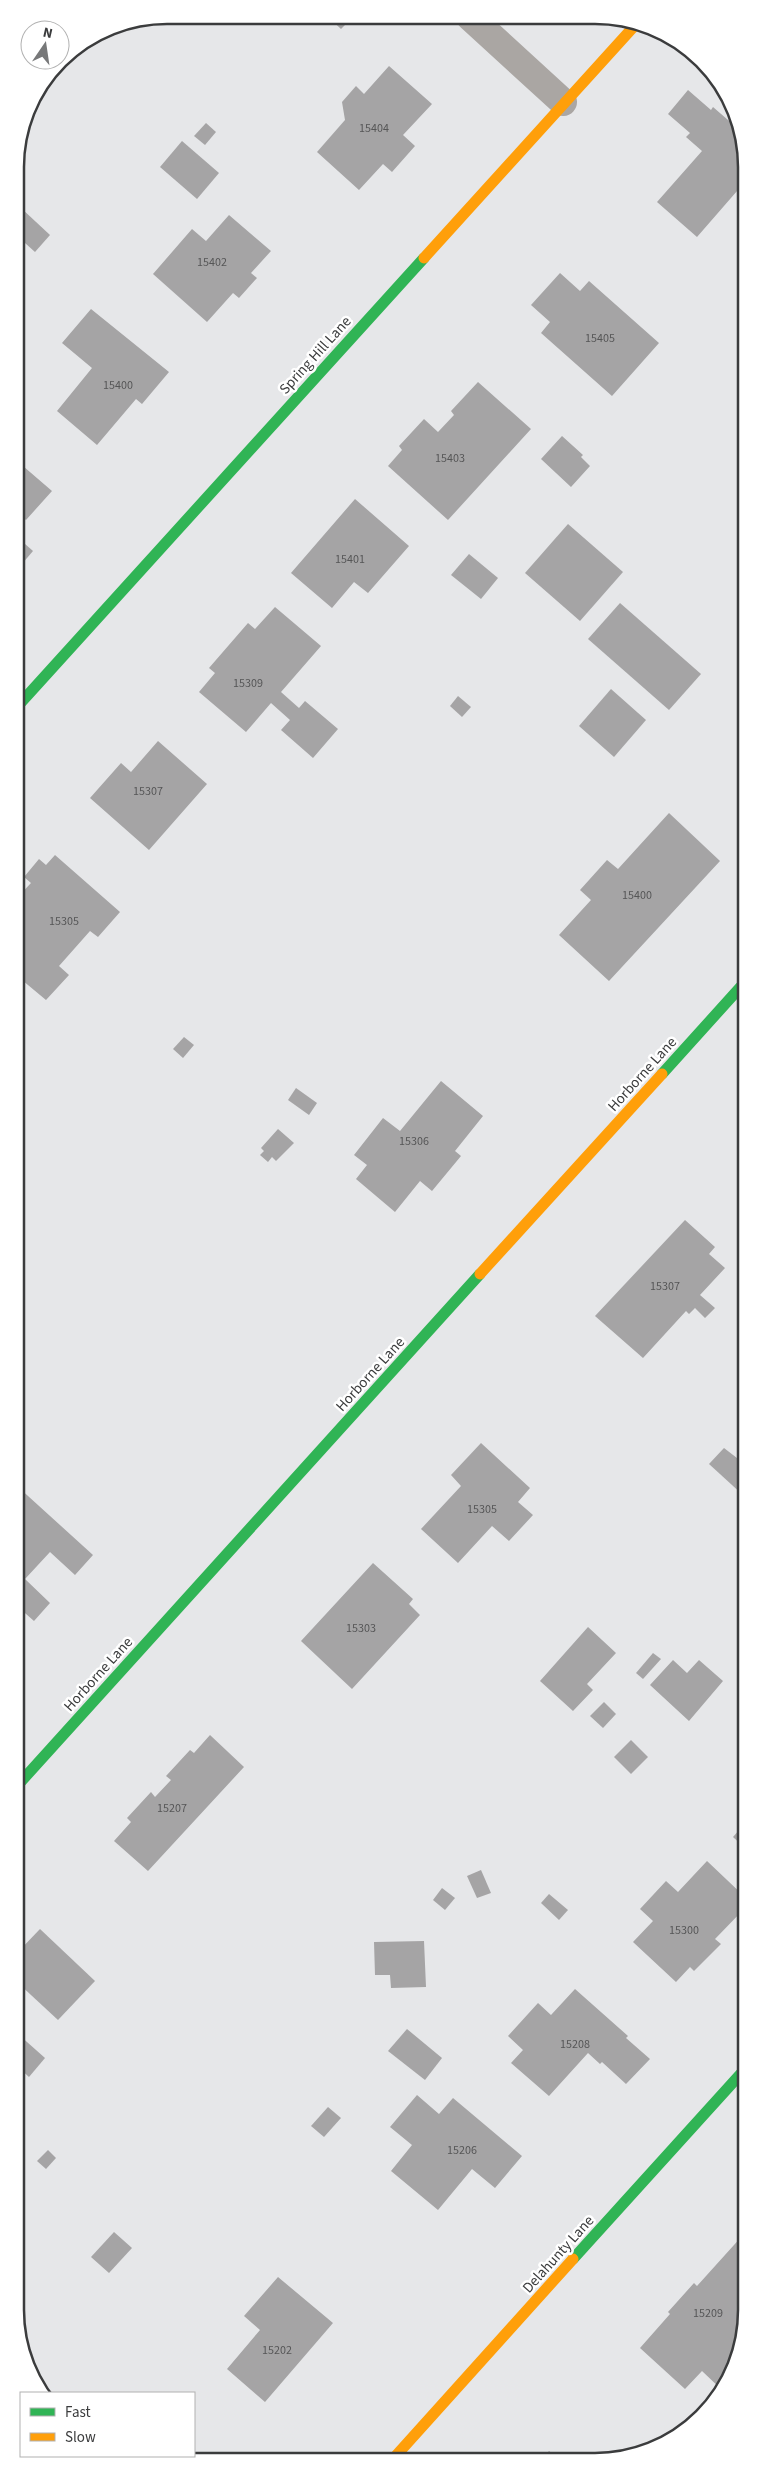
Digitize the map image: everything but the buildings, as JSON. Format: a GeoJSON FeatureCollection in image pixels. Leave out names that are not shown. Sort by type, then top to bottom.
{"type":"FeatureCollection","features":[{"type":"Feature","properties":{"kind":"street"},"geometry":{"type":"LineString","coordinates":[[478,24],[563,102]]}},
{"type":"Feature","properties":{"kind":"street","name":"Spring Hill Lane"},"geometry":{"type":"LineString","coordinates":[[24,699],[631,28]]}},
{"type":"Feature","properties":{"kind":"street","name":"Horborne Lane"},"geometry":{"type":"LineString","coordinates":[[24,1778],[738,990]]}},
{"type":"Feature","properties":{"kind":"street","name":"Delahunty Lane"},"geometry":{"type":"LineString","coordinates":[[398,2453],[738,2077]]}},
{"type":"Feature","properties":{"kind":"traffic: fast"},"geometry":{"type":"LineString","coordinates":[[24,699],[424,258]]}},
{"type":"Feature","properties":{"kind":"traffic: fast"},"geometry":{"type":"LineString","coordinates":[[662,1074],[738,990]]}},
{"type":"Feature","properties":{"kind":"traffic: fast"},"geometry":{"type":"LineString","coordinates":[[24,1778],[480,1274]]}},
{"type":"Feature","properties":{"kind":"traffic: fast"},"geometry":{"type":"LineString","coordinates":[[573,2259],[738,2077]]}},
{"type":"Feature","properties":{"kind":"traffic: slow"},"geometry":{"type":"LineString","coordinates":[[424,258],[632,29]]}},
{"type":"Feature","properties":{"kind":"traffic: slow"},"geometry":{"type":"LineString","coordinates":[[480,1274],[662,1074]]}},
{"type":"Feature","properties":{"kind":"traffic: slow"},"geometry":{"type":"LineString","coordinates":[[398,2453],[573,2259]]}}]}
